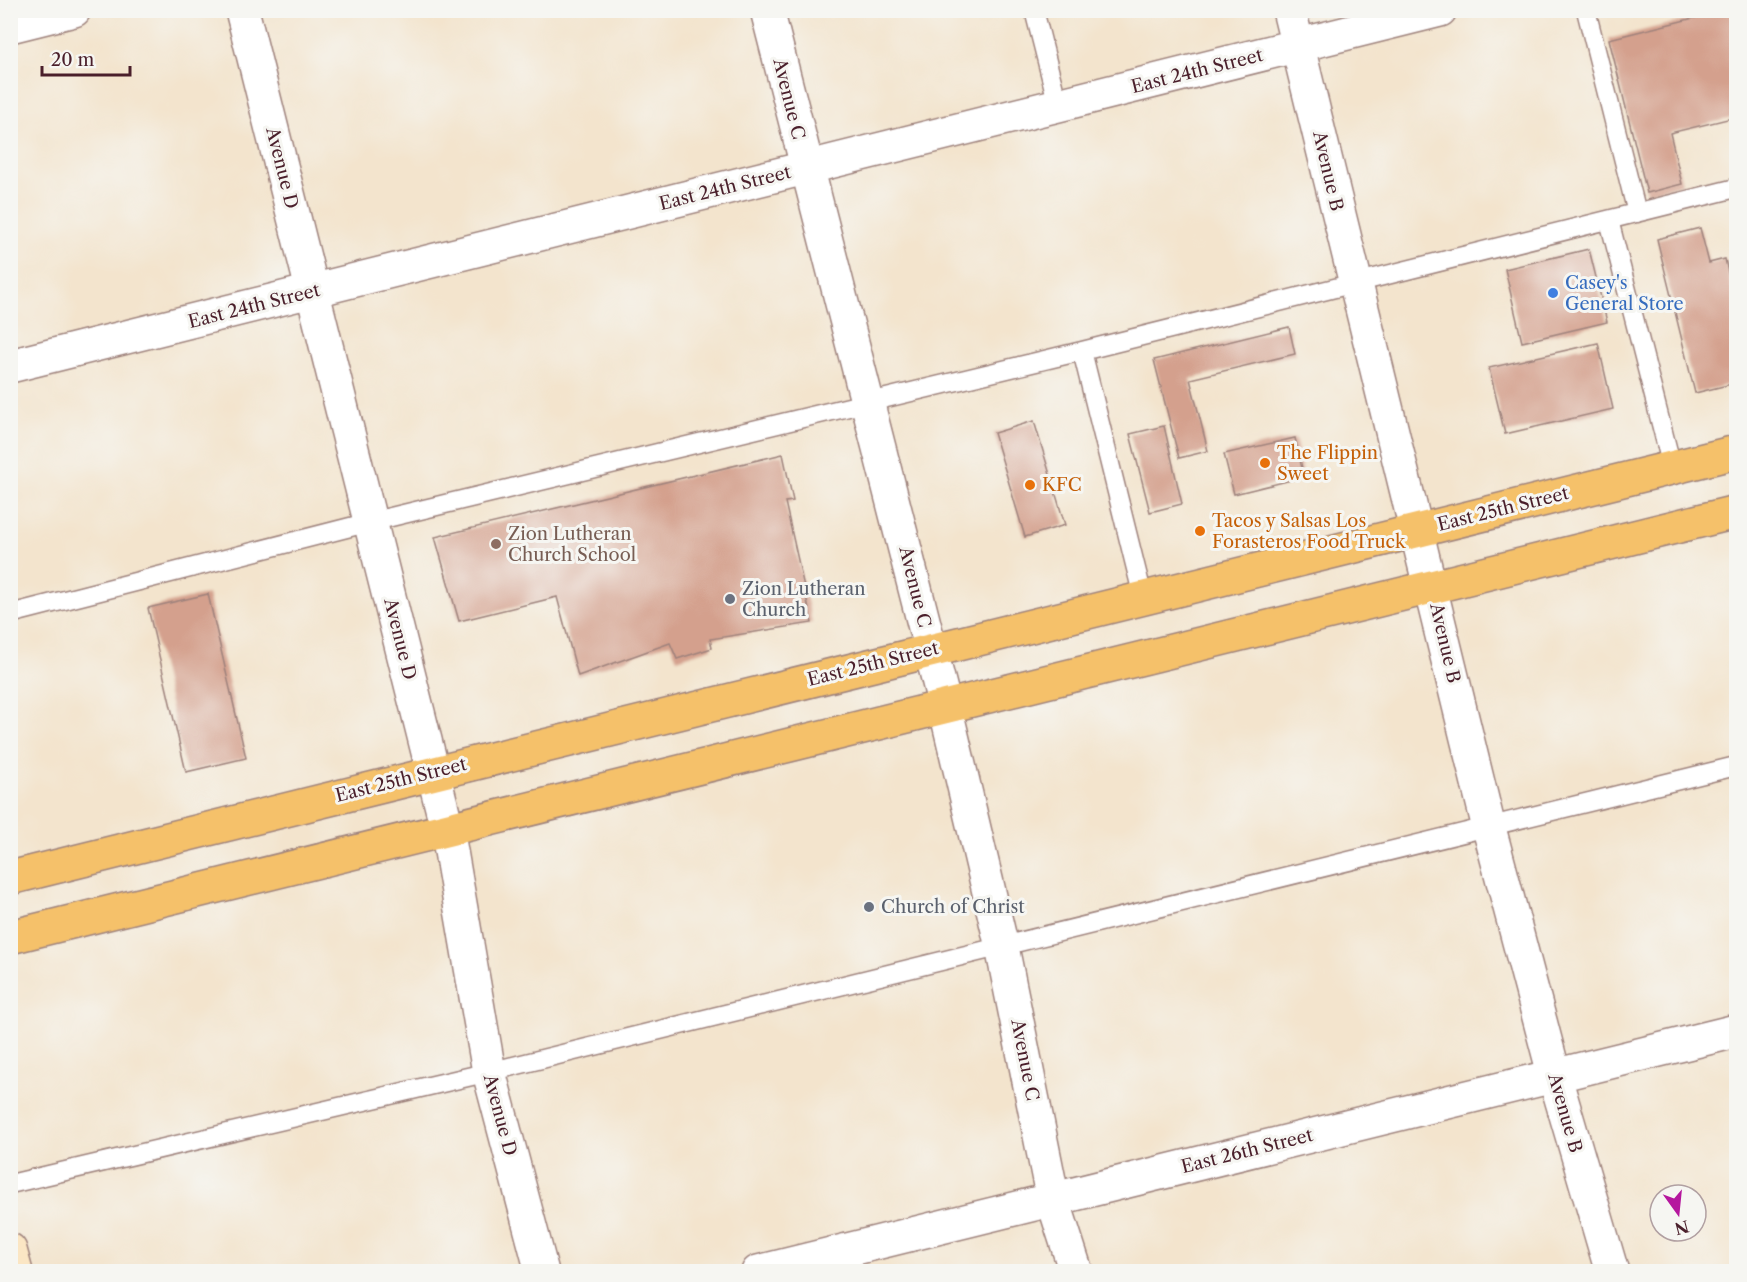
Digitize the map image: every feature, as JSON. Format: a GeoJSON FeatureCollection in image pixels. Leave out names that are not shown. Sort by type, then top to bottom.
{"type":"FeatureCollection","features":[{"type":"Feature","properties":{"kind":"main road","name":"East 25th Street"},"geometry":{"type":"LineString","coordinates":[[10,878],[1737,452]]}},
{"type":"Feature","properties":{"kind":"main road"},"geometry":{"type":"LineString","coordinates":[[10,937],[1737,512]]}},
{"type":"Feature","properties":{"kind":"street"},"geometry":{"type":"LineString","coordinates":[[10,26],[75,10]]}},
{"type":"Feature","properties":{"kind":"street","name":"Avenue D"},"geometry":{"type":"LineString","coordinates":[[242,10],[447,828],[489,1072],[542,1272]]}},
{"type":"Feature","properties":{"kind":"street","name":"Avenue C"},"geometry":{"type":"LineString","coordinates":[[767,10],[945,706],[1002,947],[1053,1200],[1076,1272]]}},
{"type":"Feature","properties":{"kind":"street","name":"Avenue B"},"geometry":{"type":"LineString","coordinates":[[1289,10],[1489,828],[1554,1074],[1612,1272]]}},
{"type":"Feature","properties":{"kind":"street","name":"East 24th Street"},"geometry":{"type":"LineString","coordinates":[[10,366],[1440,10]]}},
{"type":"Feature","properties":{"kind":"street","name":"East 26th Street"},"geometry":{"type":"LineString","coordinates":[[758,1272],[1554,1074],[1737,1031]]}},
{"type":"Feature","properties":{"kind":"street"},"geometry":{"type":"LineString","coordinates":[[10,1250],[16,1272]]}},
{"type":"Feature","properties":{"kind":"lane"},"geometry":{"type":"LineString","coordinates":[[1034,10],[1058,105]]}},
{"type":"Feature","properties":{"kind":"lane"},"geometry":{"type":"LineString","coordinates":[[1586,10],[1637,213]]}},
{"type":"Feature","properties":{"kind":"lane"},"geometry":{"type":"LineString","coordinates":[[10,614],[370,522],[1082,351],[1737,188]]}},
{"type":"Feature","properties":{"kind":"lane"},"geometry":{"type":"LineString","coordinates":[[1609,220],[1672,467]]}},
{"type":"Feature","properties":{"kind":"lane"},"geometry":{"type":"LineString","coordinates":[[1082,351],[1143,597]]}},
{"type":"Feature","properties":{"kind":"lane"},"geometry":{"type":"LineString","coordinates":[[10,1184],[489,1072],[1489,828],[1737,765]]}},
{"type":"Feature","properties":{"kind":"building"},"geometry":{"type":"Polygon","coordinates":[[[1726,10],[1736,12],[1736,117],[1670,133],[1682,184],[1647,193],[1609,39],[1726,10]]]}},
{"type":"Feature","properties":{"kind":"building"},"geometry":{"type":"Polygon","coordinates":[[[1700,228],[1709,263],[1725,259],[1736,307],[1736,383],[1695,393],[1657,239],[1700,228]]]}},
{"type":"Feature","properties":{"kind":"building"},"geometry":{"type":"Polygon","coordinates":[[[1589,249],[1607,322],[1522,342],[1505,269],[1589,249]]]}},
{"type":"Feature","properties":{"kind":"building"},"geometry":{"type":"Polygon","coordinates":[[[1289,327],[1295,354],[1190,379],[1208,451],[1179,458],[1154,360],[1289,327]]]}},
{"type":"Feature","properties":{"kind":"building"},"geometry":{"type":"Polygon","coordinates":[[[1598,343],[1613,409],[1505,434],[1489,368],[1598,343]]]}},
{"type":"Feature","properties":{"kind":"building"},"geometry":{"type":"Polygon","coordinates":[[[1034,421],[1065,525],[1025,537],[994,433],[1034,421]]]}},
{"type":"Feature","properties":{"kind":"building"},"geometry":{"type":"Polygon","coordinates":[[[1164,426],[1182,504],[1150,512],[1130,434],[1164,426]]]}},
{"type":"Feature","properties":{"kind":"building"},"geometry":{"type":"Polygon","coordinates":[[[1295,438],[1304,477],[1234,494],[1224,454],[1295,438]]]}},
{"type":"Feature","properties":{"kind":"building"},"geometry":{"type":"Polygon","coordinates":[[[783,454],[793,501],[785,502],[812,623],[710,639],[712,648],[677,659],[670,643],[578,676],[557,597],[459,621],[435,537],[783,454]]]}},
{"type":"Feature","properties":{"kind":"building"},"geometry":{"type":"Polygon","coordinates":[[[208,594],[246,758],[186,772],[148,608],[208,594]]]}},
{"type":"Feature","properties":{"kind":"place","name":"Casey's General Store"},"geometry":{"type":"Point","coordinates":[1553,293]}},
{"type":"Feature","properties":{"kind":"place","name":"The Flippin Sweet"},"geometry":{"type":"Point","coordinates":[1265,463]}},
{"type":"Feature","properties":{"kind":"place","name":"KFC"},"geometry":{"type":"Point","coordinates":[1030,485]}},
{"type":"Feature","properties":{"kind":"place","name":"Tacos y Salsas Los Forasteros Food Truck"},"geometry":{"type":"Point","coordinates":[1200,531]}},
{"type":"Feature","properties":{"kind":"place","name":"Zion Lutheran Church School"},"geometry":{"type":"Point","coordinates":[496,544]}},
{"type":"Feature","properties":{"kind":"place","name":"Zion Lutheran Church"},"geometry":{"type":"Point","coordinates":[730,599]}},
{"type":"Feature","properties":{"kind":"place","name":"Church of Christ"},"geometry":{"type":"Point","coordinates":[869,907]}}]}
